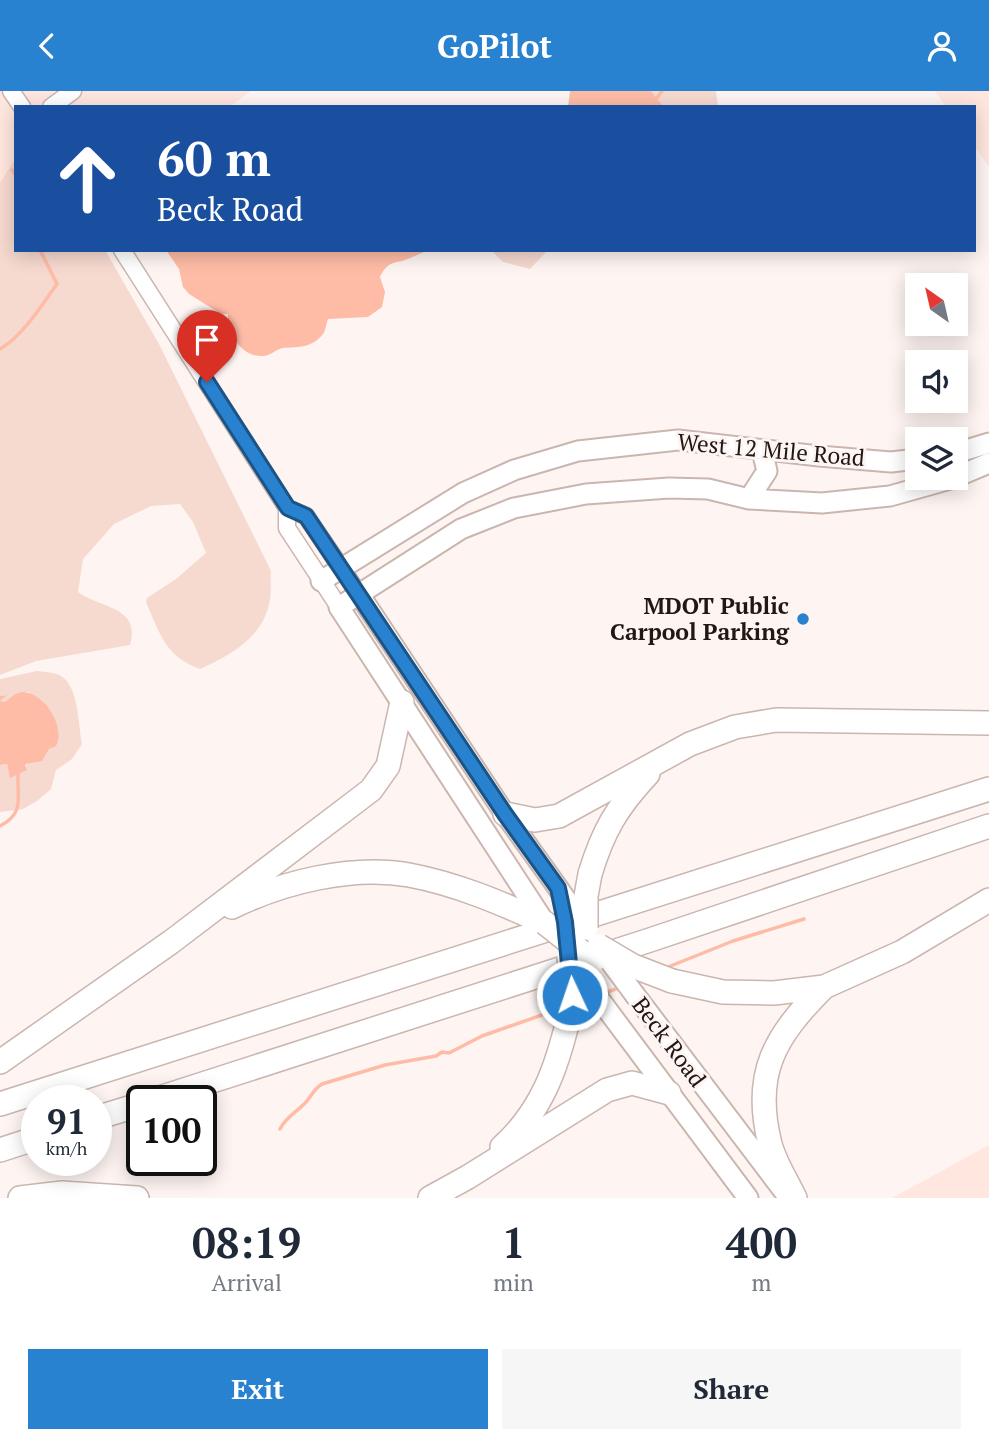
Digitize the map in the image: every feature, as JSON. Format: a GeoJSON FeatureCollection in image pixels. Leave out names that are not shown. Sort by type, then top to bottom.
{"type":"FeatureCollection","features":[{"type":"Feature","properties":{"kind":"highway"},"geometry":{"type":"LineString","coordinates":[[0,1062],[171,942],[371,790],[388,766],[395,746],[402,702]]}},
{"type":"Feature","properties":{"kind":"highway"},"geometry":{"type":"LineString","coordinates":[[505,814],[535,820],[559,815],[690,744],[735,727],[776,720],[989,723]]}},
{"type":"Feature","properties":{"kind":"highway"},"geometry":{"type":"LineString","coordinates":[[468,1177],[512,1138],[541,1101],[560,1053],[569,1016],[577,940],[590,874],[600,842],[623,801],[652,770],[690,744]]}},
{"type":"Feature","properties":{"kind":"highway"},"geometry":{"type":"LineString","coordinates":[[0,1104],[989,789]]}},
{"type":"Feature","properties":{"kind":"highway"},"geometry":{"type":"LineString","coordinates":[[200,1085],[650,940],[989,826]]}},
{"type":"Feature","properties":{"kind":"highway"},"geometry":{"type":"LineString","coordinates":[[171,942],[251,897],[297,881],[355,873],[407,874],[453,886],[505,905],[633,966],[672,981],[723,992],[774,993],[824,987],[902,952],[989,900]]}},
{"type":"Feature","properties":{"kind":"highway"},"geometry":{"type":"LineString","coordinates":[[558,888],[603,1005]]}},
{"type":"Feature","properties":{"kind":"highway"},"geometry":{"type":"LineString","coordinates":[[527,898],[577,940],[635,995]]}},
{"type":"Feature","properties":{"kind":"highway"},"geometry":{"type":"LineString","coordinates":[[795,1198],[771,1147],[764,1108],[765,1075],[775,1047],[787,1028],[824,987]]}},
{"type":"Feature","properties":{"kind":"highway"},"geometry":{"type":"LineString","coordinates":[[430,1198],[614,1087],[632,1083],[669,1093]]}},
{"type":"Feature","properties":{"kind":"highway"},"geometry":{"type":"LineString","coordinates":[[0,1150],[21,1143]]}},
{"type":"Feature","properties":{"kind":"highway"},"geometry":{"type":"LineString","coordinates":[[20,1198],[62,1193],[137,1198]]}},
{"type":"Feature","properties":{"kind":"main road","name":"West 12 Mile Road"},"geometry":{"type":"LineString","coordinates":[[321,581],[463,493],[514,470],[578,451],[678,440],[762,450],[905,460]]}},
{"type":"Feature","properties":{"kind":"main road"},"geometry":{"type":"LineString","coordinates":[[968,449],[989,443]]}},
{"type":"Feature","properties":{"kind":"main road"},"geometry":{"type":"LineString","coordinates":[[749,499],[767,471],[762,450]]}},
{"type":"Feature","properties":{"kind":"main road"},"geometry":{"type":"LineString","coordinates":[[890,496],[884,483],[884,473],[891,461]]}},
{"type":"Feature","properties":{"kind":"main road","name":"West 12 Mile Road"},"geometry":{"type":"LineString","coordinates":[[968,472],[989,463]]}},
{"type":"Feature","properties":{"kind":"main road","name":"West 12 Mile Road"},"geometry":{"type":"LineString","coordinates":[[339,607],[461,529],[514,508],[586,494],[669,488],[708,489],[749,499],[822,503],[890,496],[911,490]]}},
{"type":"Feature","properties":{"kind":"main road"},"geometry":{"type":"LineString","coordinates":[[359,594],[505,814],[558,888]]}},
{"type":"Feature","properties":{"kind":"main road"},"geometry":{"type":"LineString","coordinates":[[339,607],[527,898]]}},
{"type":"Feature","properties":{"kind":"main road","name":"Beck Road"},"geometry":{"type":"LineString","coordinates":[[635,995],[789,1198]]}},
{"type":"Feature","properties":{"kind":"main road","name":"Beck Road"},"geometry":{"type":"LineString","coordinates":[[603,1005],[748,1198]]}},
{"type":"Feature","properties":{"kind":"street"},"geometry":{"type":"LineString","coordinates":[[54,105],[73,91]]}},
{"type":"Feature","properties":{"kind":"street"},"geometry":{"type":"LineString","coordinates":[[123,252],[288,508],[306,516],[359,594]]}},
{"type":"Feature","properties":{"kind":"street"},"geometry":{"type":"LineString","coordinates":[[288,508],[287,527],[339,607]]}},
{"type":"Feature","properties":{"kind":"shaded area"},"geometry":{"type":"Polygon","coordinates":[[[0,91],[251,91],[232,105],[14,105],[15,252],[0,274],[0,91]]]}},
{"type":"Feature","properties":{"kind":"shaded area"},"geometry":{"type":"Polygon","coordinates":[[[570,91],[651,91],[662,105],[568,105],[570,91]]]}},
{"type":"Feature","properties":{"kind":"shaded area"},"geometry":{"type":"Polygon","coordinates":[[[651,91],[716,91],[718,105],[662,105],[651,91]]]}},
{"type":"Feature","properties":{"kind":"shaded area"},"geometry":{"type":"Polygon","coordinates":[[[935,91],[989,91],[989,167],[976,148],[976,105],[945,105],[935,91]]]}},
{"type":"Feature","properties":{"kind":"shaded area"},"geometry":{"type":"Polygon","coordinates":[[[14,162],[14,252],[106,252],[159,344],[271,571],[270,600],[259,627],[233,652],[200,669],[171,651],[146,602],[147,598],[176,579],[206,553],[193,522],[180,504],[151,506],[114,524],[83,559],[78,592],[124,616],[130,623],[132,632],[130,645],[36,661],[0,675],[0,183],[14,162]]]}},
{"type":"Feature","properties":{"kind":"shaded area"},"geometry":{"type":"Polygon","coordinates":[[[167,252],[424,252],[386,267],[380,277],[385,292],[382,307],[368,317],[328,319],[324,332],[314,342],[280,349],[263,356],[248,353],[237,342],[230,329],[228,314],[221,314],[189,294],[183,287],[179,269],[167,252]]]}},
{"type":"Feature","properties":{"kind":"shaded area"},"geometry":{"type":"Polygon","coordinates":[[[493,252],[546,252],[530,269],[503,262],[493,252]]]}},
{"type":"Feature","properties":{"kind":"shaded area"},"geometry":{"type":"Polygon","coordinates":[[[37,671],[59,675],[66,680],[74,696],[82,744],[72,759],[56,770],[51,789],[37,801],[23,809],[0,812],[0,765],[7,764],[9,773],[25,766],[52,747],[29,692],[15,694],[5,702],[0,701],[6,695],[0,696],[0,679],[37,671]]]}},
{"type":"Feature","properties":{"kind":"shaded area"},"geometry":{"type":"Polygon","coordinates":[[[22,692],[30,693],[51,711],[58,729],[56,746],[49,749],[42,761],[26,764],[27,770],[10,778],[7,764],[0,765],[0,701],[5,702],[22,692]]]}},
{"type":"Feature","properties":{"kind":"shaded area"},"geometry":{"type":"Polygon","coordinates":[[[989,1145],[989,1198],[894,1198],[894,1197],[989,1145]]]}},
{"type":"Feature","properties":{"kind":"waterway"},"geometry":{"type":"LineString","coordinates":[[657,98],[662,91]]}},
{"type":"Feature","properties":{"kind":"waterway"},"geometry":{"type":"LineString","coordinates":[[0,349],[24,329],[57,284],[41,252]]}},
{"type":"Feature","properties":{"kind":"waterway"},"geometry":{"type":"LineString","coordinates":[[0,826],[8,821],[16,810],[18,774]]}},
{"type":"Feature","properties":{"kind":"waterway"},"geometry":{"type":"LineString","coordinates":[[663,969],[733,941],[804,919]]}},
{"type":"Feature","properties":{"kind":"waterway"},"geometry":{"type":"LineString","coordinates":[[605,993],[621,987]]}},
{"type":"Feature","properties":{"kind":"waterway"},"geometry":{"type":"LineString","coordinates":[[280,1129],[322,1084],[385,1065],[436,1056],[442,1052],[449,1053],[482,1036],[562,1008]]}},
{"type":"Feature","properties":{"kind":"place","name":"MDOT Public Carpool Parking"},"geometry":{"type":"Point","coordinates":[803,619]}},
{"type":"Feature","properties":{"kind":"route"},"geometry":{"type":"LineString","coordinates":[[207,382],[288,508],[306,516],[505,814],[558,888],[565,922],[572,995]]}}]}
